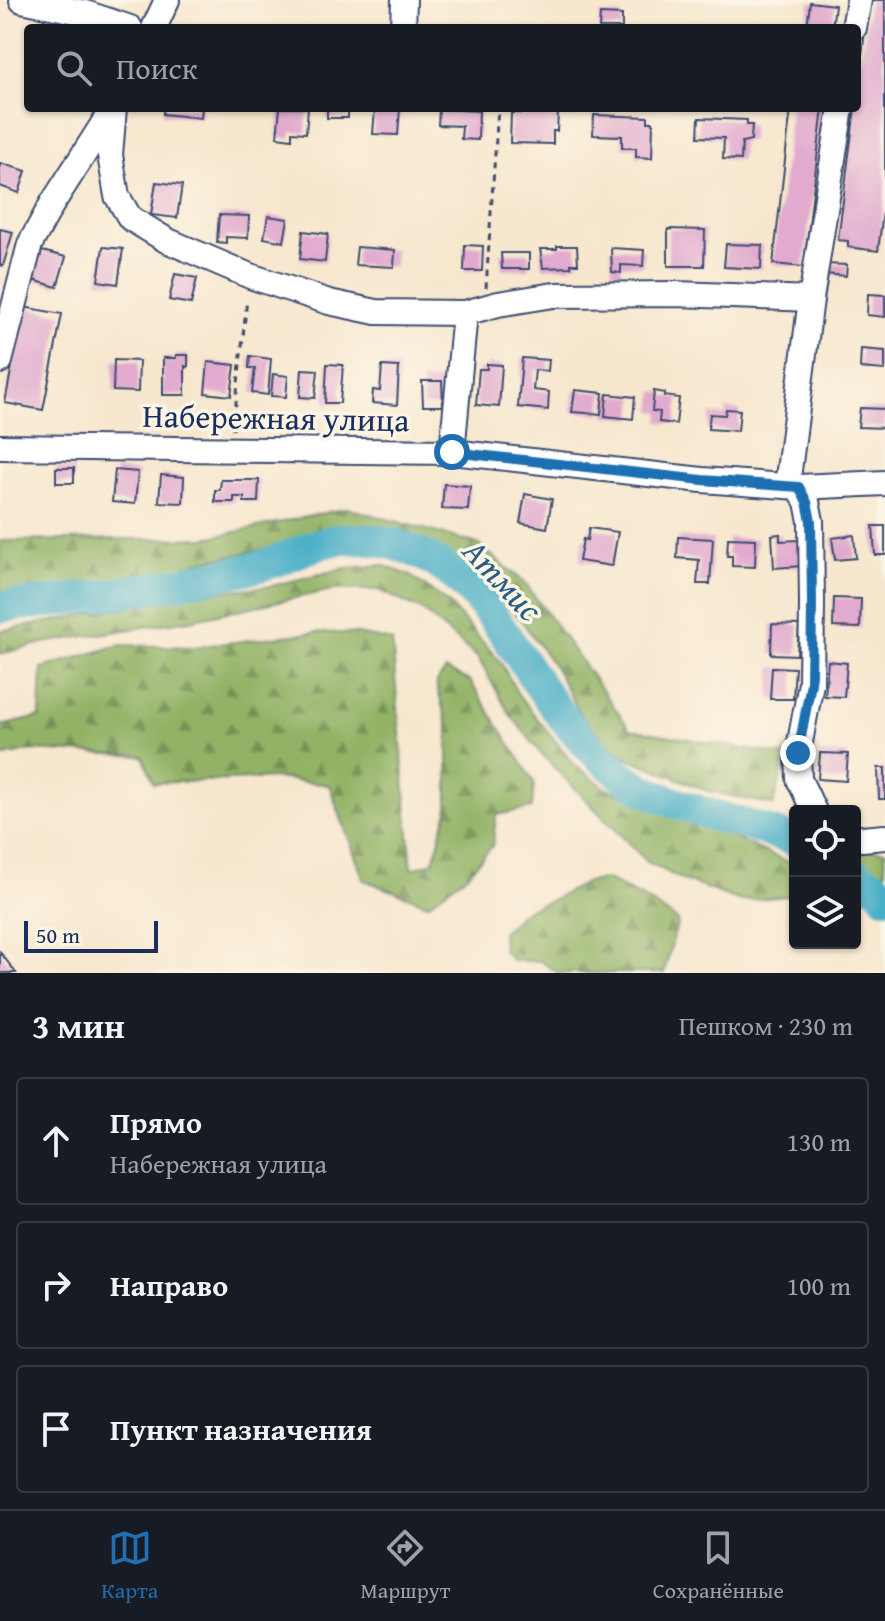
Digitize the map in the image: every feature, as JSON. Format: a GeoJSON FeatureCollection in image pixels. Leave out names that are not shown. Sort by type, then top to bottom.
{"type":"FeatureCollection","features":[{"type":"Feature","properties":{"kind":"street"},"geometry":{"type":"LineString","coordinates":[[22,0],[85,13],[118,24]]}},
{"type":"Feature","properties":{"kind":"street"},"geometry":{"type":"LineString","coordinates":[[156,24],[167,0]]}},
{"type":"Feature","properties":{"kind":"street"},"geometry":{"type":"LineString","coordinates":[[403,24],[404,0]]}},
{"type":"Feature","properties":{"kind":"street"},"geometry":{"type":"LineString","coordinates":[[855,24],[859,0]]}},
{"type":"Feature","properties":{"kind":"street"},"geometry":{"type":"LineString","coordinates":[[0,361],[30,244],[111,112]]}},
{"type":"Feature","properties":{"kind":"street"},"geometry":{"type":"LineString","coordinates":[[114,112],[110,155],[117,196],[130,218],[166,240],[250,276],[329,302],[376,312],[475,311],[554,295],[676,294],[811,299]]}},
{"type":"Feature","properties":{"kind":"street"},"geometry":{"type":"LineString","coordinates":[[811,805],[799,779],[798,753],[811,683],[811,521],[807,502],[793,487],[811,299],[840,112]]}},
{"type":"Feature","properties":{"kind":"street"},"geometry":{"type":"LineString","coordinates":[[452,452],[475,311]]}},
{"type":"Feature","properties":{"kind":"street","name":"Набережная улица"},"geometry":{"type":"LineString","coordinates":[[0,447],[452,452],[793,487],[885,483]]}},
{"type":"Feature","properties":{"kind":"street"},"geometry":{"type":"LineString","coordinates":[[861,839],[885,837]]}},
{"type":"Feature","properties":{"kind":"path"},"geometry":{"type":"LineString","coordinates":[[475,311],[498,112]]}},
{"type":"Feature","properties":{"kind":"path"},"geometry":{"type":"LineString","coordinates":[[230,450],[250,276]]}},
{"type":"Feature","properties":{"kind":"green space"},"geometry":{"type":"Polygon","coordinates":[[[347,508],[478,544],[525,583],[630,729],[787,756],[773,805],[708,791],[628,758],[607,743],[581,715],[555,668],[521,620],[484,582],[408,543],[331,529],[301,542],[207,560],[151,577],[0,598],[0,541],[207,538],[347,508]]]}},
{"type":"Feature","properties":{"kind":"green space"},"geometry":{"type":"Polygon","coordinates":[[[382,565],[409,575],[448,603],[500,661],[519,696],[575,765],[607,789],[677,813],[789,862],[789,896],[741,901],[683,880],[647,862],[543,756],[509,713],[478,658],[423,611],[379,590],[332,590],[190,620],[48,642],[0,654],[0,631],[195,594],[271,586],[345,568],[382,565]]]}},
{"type":"Feature","properties":{"kind":"green space"},"geometry":{"type":"Polygon","coordinates":[[[317,632],[358,634],[392,641],[412,869],[433,862],[448,810],[448,727],[436,683],[446,670],[470,681],[534,782],[532,808],[496,815],[493,845],[468,874],[428,904],[364,880],[329,785],[276,778],[154,783],[143,756],[33,750],[0,757],[0,726],[40,717],[42,668],[119,645],[193,647],[317,632]]]}},
{"type":"Feature","properties":{"kind":"green space"},"geometry":{"type":"Polygon","coordinates":[[[861,849],[885,851],[885,878],[861,868],[861,849]]]}},
{"type":"Feature","properties":{"kind":"green space"},"geometry":{"type":"Polygon","coordinates":[[[606,879],[649,901],[678,921],[664,973],[558,973],[540,961],[513,961],[503,951],[502,932],[525,910],[587,882],[606,879]]]}},
{"type":"Feature","properties":{"kind":"building"},"geometry":{"type":"Polygon","coordinates":[[[869,0],[885,0],[885,196],[878,251],[848,247],[848,241],[838,240],[855,112],[861,112],[861,62],[869,0]]]}},
{"type":"Feature","properties":{"kind":"building"},"geometry":{"type":"Polygon","coordinates":[[[810,2],[835,5],[833,24],[807,24],[810,2]]]}},
{"type":"Feature","properties":{"kind":"building"},"geometry":{"type":"Polygon","coordinates":[[[46,14],[75,22],[74,24],[43,24],[46,14]]]}},
{"type":"Feature","properties":{"kind":"building"},"geometry":{"type":"Polygon","coordinates":[[[600,14],[622,15],[622,24],[599,24],[600,14]]]}},
{"type":"Feature","properties":{"kind":"building"},"geometry":{"type":"Polygon","coordinates":[[[163,112],[202,112],[201,118],[163,112]]]}},
{"type":"Feature","properties":{"kind":"building"},"geometry":{"type":"Polygon","coordinates":[[[280,112],[308,112],[306,133],[292,132],[292,139],[277,137],[280,112]]]}},
{"type":"Feature","properties":{"kind":"building"},"geometry":{"type":"Polygon","coordinates":[[[327,112],[348,112],[348,118],[327,118],[327,112]]]}},
{"type":"Feature","properties":{"kind":"building"},"geometry":{"type":"Polygon","coordinates":[[[375,112],[400,112],[398,135],[373,134],[375,112]]]}},
{"type":"Feature","properties":{"kind":"building"},"geometry":{"type":"Polygon","coordinates":[[[439,112],[479,112],[478,140],[461,139],[462,126],[438,125],[439,112]]]}},
{"type":"Feature","properties":{"kind":"building"},"geometry":{"type":"Polygon","coordinates":[[[791,112],[823,112],[804,267],[773,264],[791,112]]]}},
{"type":"Feature","properties":{"kind":"building"},"geometry":{"type":"Polygon","coordinates":[[[511,113],[558,113],[553,144],[510,143],[511,113]]]}},
{"type":"Feature","properties":{"kind":"building"},"geometry":{"type":"Polygon","coordinates":[[[594,115],[648,117],[648,122],[653,122],[652,158],[636,157],[636,148],[622,148],[622,136],[593,135],[594,115]]]}},
{"type":"Feature","properties":{"kind":"building"},"geometry":{"type":"Polygon","coordinates":[[[699,118],[747,120],[747,125],[752,125],[751,140],[742,142],[741,160],[723,159],[724,138],[698,137],[699,118]]]}},
{"type":"Feature","properties":{"kind":"building"},"geometry":{"type":"Polygon","coordinates":[[[0,163],[26,171],[19,193],[0,186],[0,163]]]}},
{"type":"Feature","properties":{"kind":"building"},"geometry":{"type":"Polygon","coordinates":[[[156,182],[182,185],[177,218],[151,215],[156,182]]]}},
{"type":"Feature","properties":{"kind":"building"},"geometry":{"type":"Polygon","coordinates":[[[219,215],[249,216],[248,238],[226,237],[226,243],[217,242],[219,215]]]}},
{"type":"Feature","properties":{"kind":"building"},"geometry":{"type":"Polygon","coordinates":[[[268,216],[288,219],[284,242],[264,238],[268,216]]]}},
{"type":"Feature","properties":{"kind":"building"},"geometry":{"type":"Polygon","coordinates":[[[0,229],[13,232],[3,266],[0,265],[0,229]]]}},
{"type":"Feature","properties":{"kind":"building"},"geometry":{"type":"Polygon","coordinates":[[[668,229],[705,230],[704,266],[668,266],[668,229]]]}},
{"type":"Feature","properties":{"kind":"building"},"geometry":{"type":"Polygon","coordinates":[[[303,231],[328,234],[325,262],[300,259],[303,231]]]}},
{"type":"Feature","properties":{"kind":"building"},"geometry":{"type":"Polygon","coordinates":[[[726,244],[762,245],[761,269],[724,267],[726,244]]]}},
{"type":"Feature","properties":{"kind":"building"},"geometry":{"type":"Polygon","coordinates":[[[465,245],[483,246],[482,271],[464,271],[465,245]]]}},
{"type":"Feature","properties":{"kind":"building"},"geometry":{"type":"Polygon","coordinates":[[[557,246],[577,246],[578,264],[543,268],[540,249],[557,249],[557,246]]]}},
{"type":"Feature","properties":{"kind":"building"},"geometry":{"type":"Polygon","coordinates":[[[103,247],[123,249],[118,284],[98,281],[103,247]]]}},
{"type":"Feature","properties":{"kind":"building"},"geometry":{"type":"Polygon","coordinates":[[[357,247],[395,250],[394,267],[355,265],[357,247]]]}},
{"type":"Feature","properties":{"kind":"building"},"geometry":{"type":"Polygon","coordinates":[[[611,248],[644,250],[643,266],[621,265],[621,273],[612,272],[611,248]]]}},
{"type":"Feature","properties":{"kind":"building"},"geometry":{"type":"Polygon","coordinates":[[[42,251],[66,257],[57,287],[33,280],[42,251]]]}},
{"type":"Feature","properties":{"kind":"building"},"geometry":{"type":"Polygon","coordinates":[[[501,253],[529,253],[529,269],[502,269],[501,253]]]}},
{"type":"Feature","properties":{"kind":"building"},"geometry":{"type":"Polygon","coordinates":[[[825,264],[847,265],[846,276],[825,274],[825,264]]]}},
{"type":"Feature","properties":{"kind":"building"},"geometry":{"type":"Polygon","coordinates":[[[175,274],[197,278],[191,304],[169,300],[175,274]]]}},
{"type":"Feature","properties":{"kind":"building"},"geometry":{"type":"Polygon","coordinates":[[[868,294],[885,295],[885,317],[867,315],[868,294]]]}},
{"type":"Feature","properties":{"kind":"building"},"geometry":{"type":"Polygon","coordinates":[[[23,307],[62,314],[43,410],[5,403],[23,307]]]}},
{"type":"Feature","properties":{"kind":"building"},"geometry":{"type":"Polygon","coordinates":[[[861,349],[885,351],[885,370],[860,368],[861,349]]]}},
{"type":"Feature","properties":{"kind":"building"},"geometry":{"type":"Polygon","coordinates":[[[176,355],[188,355],[185,395],[163,395],[163,358],[176,358],[176,355]]]}},
{"type":"Feature","properties":{"kind":"building"},"geometry":{"type":"Polygon","coordinates":[[[250,356],[271,359],[268,395],[252,393],[255,368],[249,368],[250,356]]]}},
{"type":"Feature","properties":{"kind":"building"},"geometry":{"type":"Polygon","coordinates":[[[522,358],[549,360],[548,371],[535,370],[533,390],[549,392],[548,410],[518,407],[522,358]]]}},
{"type":"Feature","properties":{"kind":"building"},"geometry":{"type":"Polygon","coordinates":[[[114,360],[139,361],[138,392],[113,391],[114,360]]]}},
{"type":"Feature","properties":{"kind":"building"},"geometry":{"type":"Polygon","coordinates":[[[208,362],[235,365],[231,396],[205,393],[208,362]]]}},
{"type":"Feature","properties":{"kind":"building"},"geometry":{"type":"Polygon","coordinates":[[[327,364],[343,365],[340,403],[325,403],[327,364]]]}},
{"type":"Feature","properties":{"kind":"building"},"geometry":{"type":"Polygon","coordinates":[[[487,364],[502,365],[499,407],[476,405],[479,369],[487,369],[487,364]]]}},
{"type":"Feature","properties":{"kind":"building"},"geometry":{"type":"Polygon","coordinates":[[[382,366],[399,367],[397,405],[372,403],[373,390],[380,391],[382,366]]]}},
{"type":"Feature","properties":{"kind":"building"},"geometry":{"type":"Polygon","coordinates":[[[302,369],[318,370],[315,398],[300,397],[302,369]]]}},
{"type":"Feature","properties":{"kind":"building"},"geometry":{"type":"Polygon","coordinates":[[[273,374],[288,376],[286,397],[271,396],[273,374]]]}},
{"type":"Feature","properties":{"kind":"building"},"geometry":{"type":"Polygon","coordinates":[[[422,381],[442,381],[443,406],[423,406],[422,381]]]}},
{"type":"Feature","properties":{"kind":"building"},"geometry":{"type":"Polygon","coordinates":[[[575,390],[603,393],[601,414],[572,412],[575,390]]]}},
{"type":"Feature","properties":{"kind":"building"},"geometry":{"type":"Polygon","coordinates":[[[654,391],[679,398],[676,424],[659,422],[660,412],[652,411],[654,391]]]}},
{"type":"Feature","properties":{"kind":"building"},"geometry":{"type":"Polygon","coordinates":[[[607,394],[635,397],[633,419],[605,416],[607,394]]]}},
{"type":"Feature","properties":{"kind":"building"},"geometry":{"type":"Polygon","coordinates":[[[860,408],[885,409],[885,428],[858,427],[860,408]]]}},
{"type":"Feature","properties":{"kind":"building"},"geometry":{"type":"Polygon","coordinates":[[[726,409],[740,410],[738,431],[708,429],[710,414],[725,415],[726,409]]]}},
{"type":"Feature","properties":{"kind":"building"},"geometry":{"type":"Polygon","coordinates":[[[56,468],[74,468],[74,483],[56,483],[56,468]]]}},
{"type":"Feature","properties":{"kind":"building"},"geometry":{"type":"Polygon","coordinates":[[[115,470],[138,472],[135,504],[112,502],[115,470]]]}},
{"type":"Feature","properties":{"kind":"building"},"geometry":{"type":"Polygon","coordinates":[[[161,475],[184,477],[183,503],[159,502],[161,475]]]}},
{"type":"Feature","properties":{"kind":"building"},"geometry":{"type":"Polygon","coordinates":[[[221,480],[259,480],[258,502],[244,502],[244,497],[234,497],[234,502],[215,502],[215,490],[220,490],[221,480]]]}},
{"type":"Feature","properties":{"kind":"building"},"geometry":{"type":"Polygon","coordinates":[[[444,484],[470,486],[468,510],[442,509],[444,484]]]}},
{"type":"Feature","properties":{"kind":"building"},"geometry":{"type":"Polygon","coordinates":[[[525,494],[552,499],[547,528],[520,523],[525,494]]]}},
{"type":"Feature","properties":{"kind":"building"},"geometry":{"type":"Polygon","coordinates":[[[873,526],[885,526],[885,555],[875,555],[873,526]]]}},
{"type":"Feature","properties":{"kind":"building"},"geometry":{"type":"Polygon","coordinates":[[[589,528],[618,532],[612,566],[579,561],[583,539],[587,540],[589,528]]]}},
{"type":"Feature","properties":{"kind":"building"},"geometry":{"type":"Polygon","coordinates":[[[780,534],[780,541],[800,540],[802,566],[774,568],[772,535],[780,534]]]}},
{"type":"Feature","properties":{"kind":"building"},"geometry":{"type":"Polygon","coordinates":[[[854,535],[856,558],[835,560],[832,538],[854,535]]]}},
{"type":"Feature","properties":{"kind":"building"},"geometry":{"type":"Polygon","coordinates":[[[678,537],[713,539],[710,584],[697,584],[699,560],[677,558],[678,537]]]}},
{"type":"Feature","properties":{"kind":"building"},"geometry":{"type":"Polygon","coordinates":[[[728,538],[756,539],[755,567],[732,566],[732,556],[727,556],[728,538]]]}},
{"type":"Feature","properties":{"kind":"building"},"geometry":{"type":"Polygon","coordinates":[[[834,598],[861,599],[860,628],[833,627],[834,598]]]}},
{"type":"Feature","properties":{"kind":"building"},"geometry":{"type":"Polygon","coordinates":[[[772,624],[799,625],[797,655],[771,654],[772,624]]]}},
{"type":"Feature","properties":{"kind":"building"},"geometry":{"type":"Polygon","coordinates":[[[828,661],[847,663],[844,697],[825,696],[828,661]]]}},
{"type":"Feature","properties":{"kind":"building"},"geometry":{"type":"Polygon","coordinates":[[[772,667],[795,668],[793,699],[770,699],[772,667]]]}},
{"type":"Feature","properties":{"kind":"building"},"geometry":{"type":"Polygon","coordinates":[[[820,753],[848,754],[846,781],[818,779],[820,753]]]}},
{"type":"Feature","properties":{"kind":"building"},"geometry":{"type":"Polygon","coordinates":[[[878,768],[885,768],[885,799],[879,799],[878,768]]]}},
{"type":"Feature","properties":{"kind":"building"},"geometry":{"type":"Polygon","coordinates":[[[0,952],[16,973],[0,973],[0,952]]]}},
{"type":"Feature","properties":{"kind":"waterway","name":"Атмис"},"geometry":{"type":"LineString","coordinates":[[0,607],[129,591],[225,574],[268,564],[338,540],[390,543],[424,555],[452,574],[476,597],[568,724],[625,778],[662,798],[789,839]]}},
{"type":"Feature","properties":{"kind":"waterway","name":"Атмис"},"geometry":{"type":"LineString","coordinates":[[861,877],[879,888],[885,896]]}},
{"type":"Feature","properties":{"kind":"route"},"geometry":{"type":"LineString","coordinates":[[452,452],[702,480],[799,487],[807,502],[811,521],[812,603],[811,683],[798,753]]}}]}
